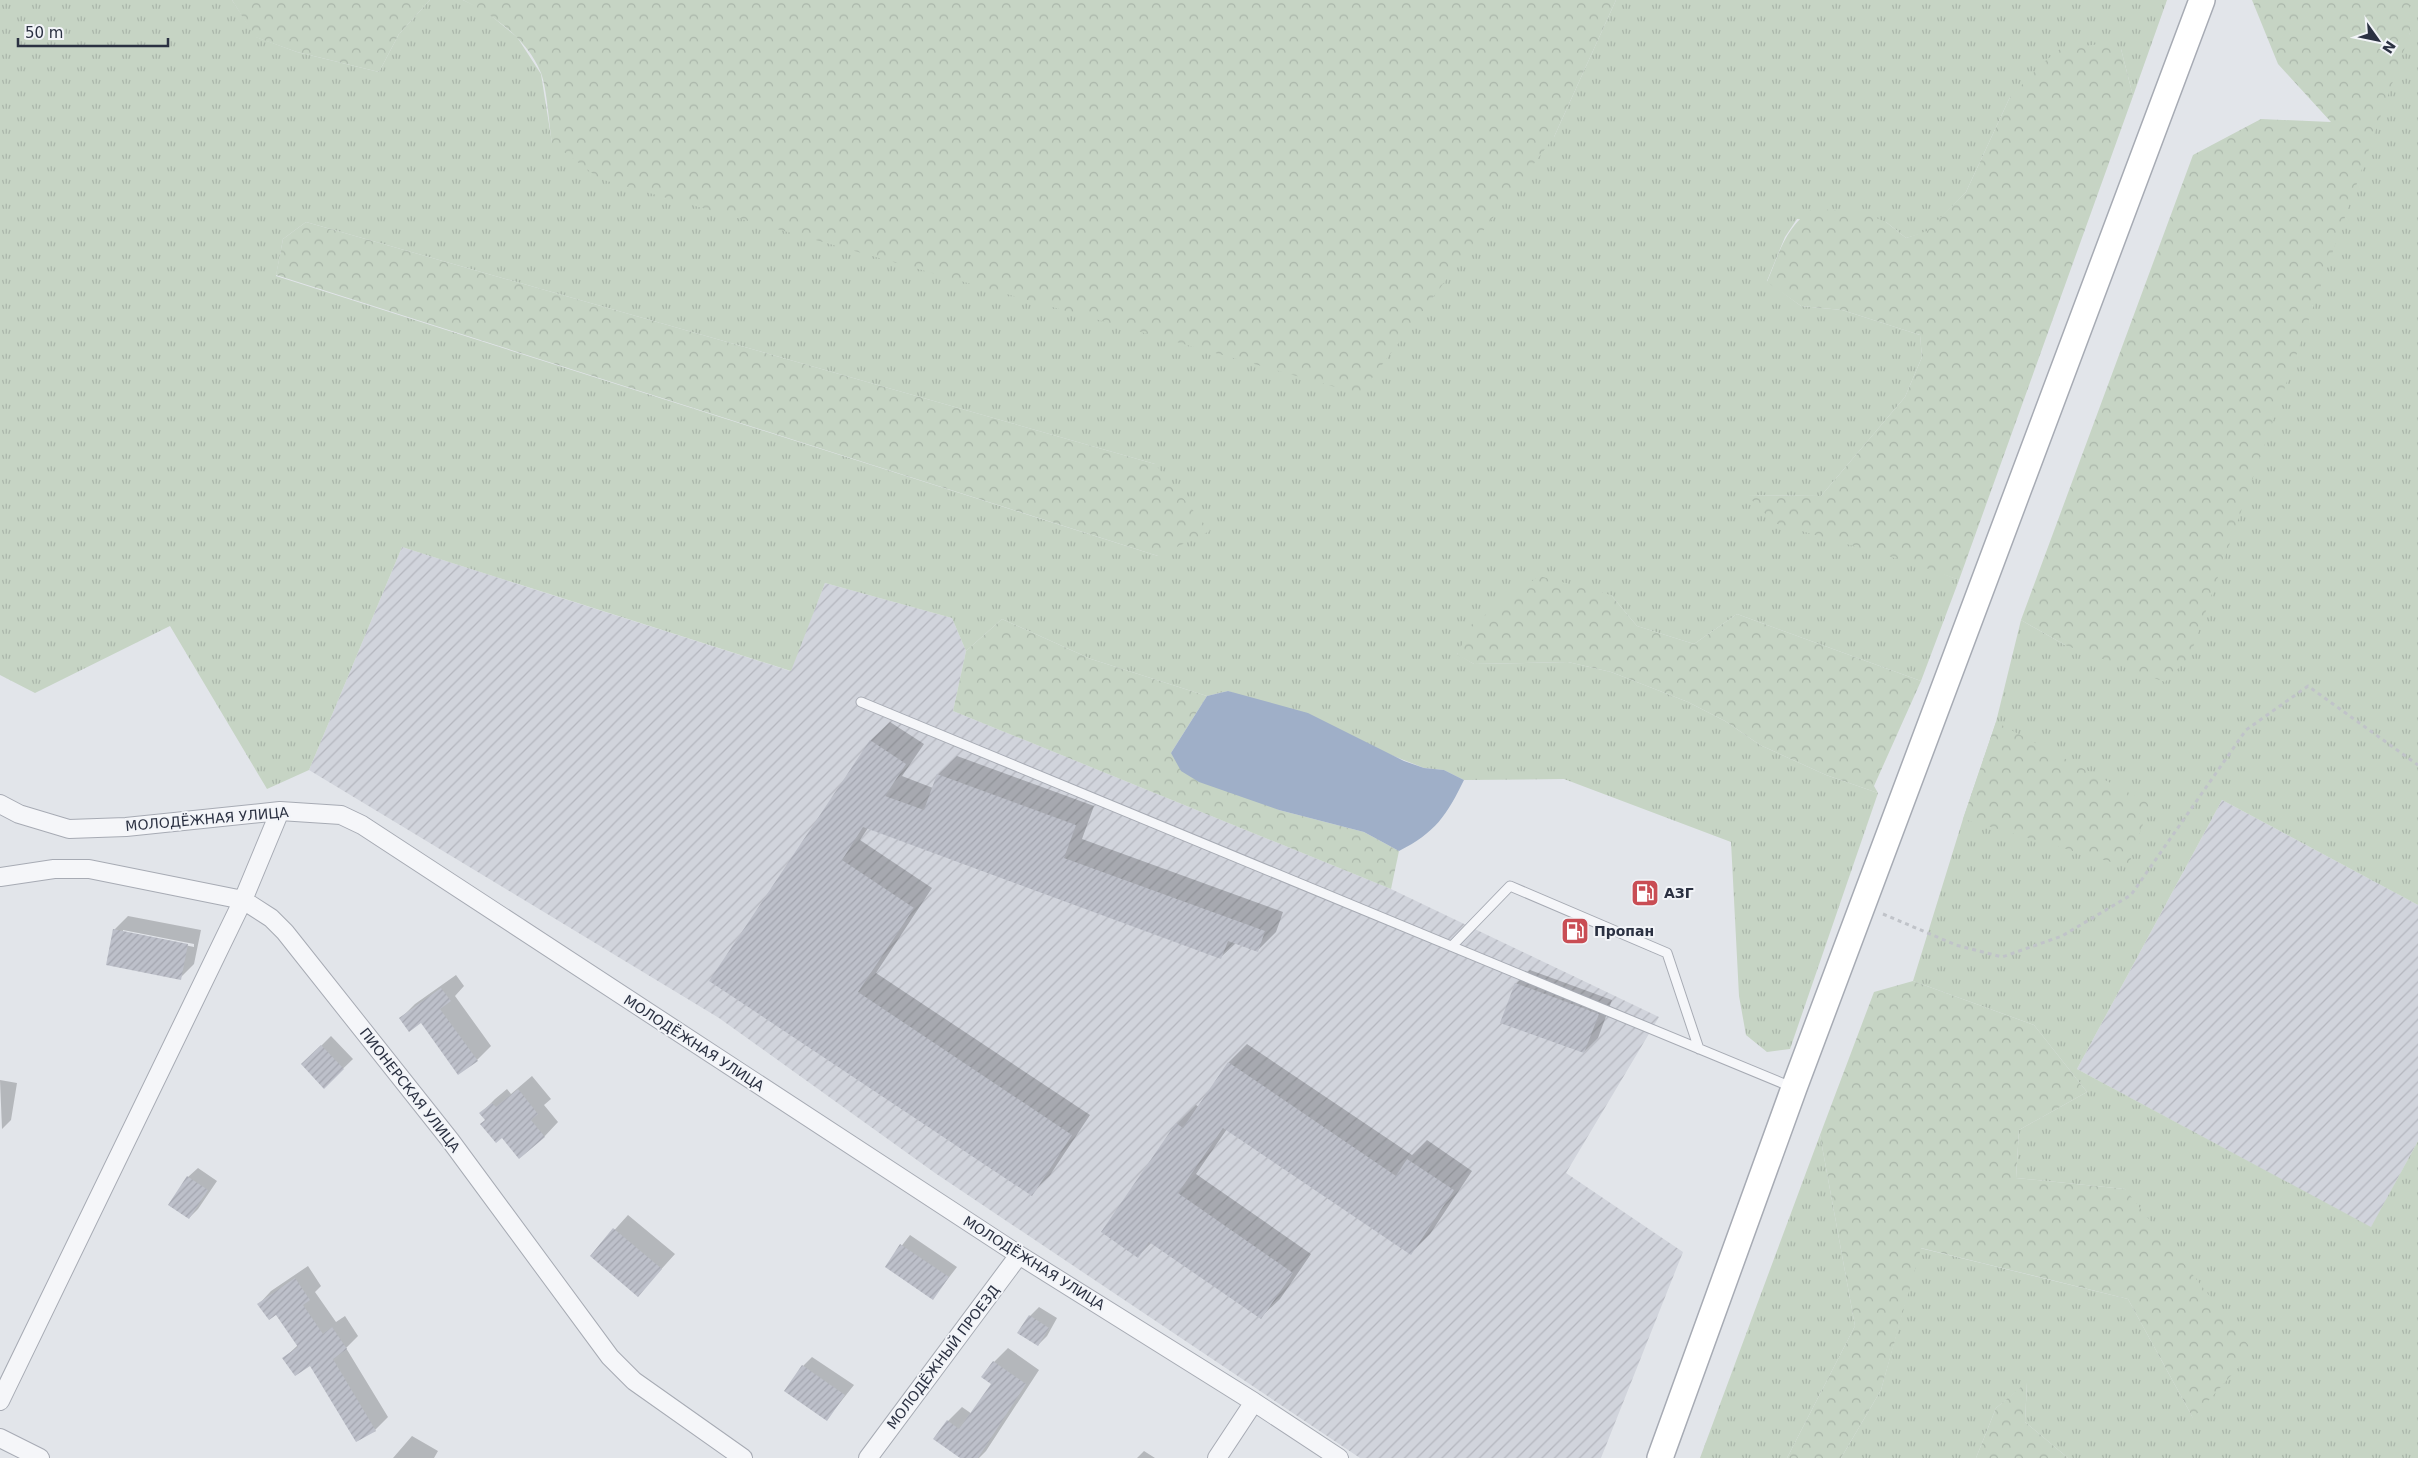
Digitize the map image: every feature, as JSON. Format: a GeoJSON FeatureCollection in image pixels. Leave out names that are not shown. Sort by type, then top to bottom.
{"type":"FeatureCollection","features":[{"type":"Feature","properties":{"kind":"main road"},"geometry":{"type":"LineString","coordinates":[[1660,1458],[1862,905],[2202,0]]}},
{"type":"Feature","properties":{"kind":"street","name":"МОЛОДЁЖНАЯ УЛИЦА"},"geometry":{"type":"LineString","coordinates":[[0,804],[34,819],[69,829],[126,826],[280,811],[341,816],[362,825],[1019,1255],[1254,1402],[1339,1458]]}},
{"type":"Feature","properties":{"kind":"street"},"geometry":{"type":"LineString","coordinates":[[0,1401],[243,900],[280,811]]}},
{"type":"Feature","properties":{"kind":"street","name":"ПИОНЕРСКАЯ УЛИЦА"},"geometry":{"type":"LineString","coordinates":[[0,877],[54,869],[89,869],[243,900],[271,918],[286,932],[450,1140],[621,1369],[634,1381],[743,1458]]}},
{"type":"Feature","properties":{"kind":"street","name":"МОЛОДЁЖНЫЙ ПРОЕЗД"},"geometry":{"type":"LineString","coordinates":[[868,1458],[1019,1255]]}},
{"type":"Feature","properties":{"kind":"street"},"geometry":{"type":"LineString","coordinates":[[1217,1458],[1254,1402]]}},
{"type":"Feature","properties":{"kind":"street"},"geometry":{"type":"LineString","coordinates":[[0,1438],[40,1458]]}},
{"type":"Feature","properties":{"kind":"lane"},"geometry":{"type":"LineString","coordinates":[[861,702],[1794,1088]]}},
{"type":"Feature","properties":{"kind":"lane"},"geometry":{"type":"LineString","coordinates":[[1452,946],[1510,886],[1666,953],[1699,1049]]}},
{"type":"Feature","properties":{"kind":"path"},"geometry":{"type":"LineString","coordinates":[[1862,905],[1956,945],[2002,957],[2062,936],[2131,895],[2246,730],[2308,686],[2418,765]]}},
{"type":"Feature","properties":{"kind":"shaded area"},"geometry":{"type":"Polygon","coordinates":[[[402,547],[790,671],[825,583],[952,618],[966,651],[953,711],[1391,889],[1659,1017],[1566,1173],[1683,1252],[1601,1458],[1360,1458],[935,1173],[719,1018],[309,770],[402,547]]]}},
{"type":"Feature","properties":{"kind":"shaded area"},"geometry":{"type":"Polygon","coordinates":[[[2222,800],[2418,905],[2418,1141],[2371,1228],[2077,1069],[2222,800]]]}},
{"type":"Feature","properties":{"kind":"green space"},"geometry":{"type":"Polygon","coordinates":[[[0,0],[232,0],[256,37],[297,52],[379,72],[399,34],[430,0],[463,0],[484,10],[517,37],[541,74],[552,143],[1554,137],[1616,0],[2167,0],[2133,96],[2121,49],[2010,97],[1966,192],[1927,232],[1906,238],[1886,222],[1797,219],[1785,237],[1767,281],[1801,306],[1842,310],[1920,335],[1922,357],[1905,397],[1821,496],[1748,495],[1959,580],[1921,681],[1737,614],[1694,644],[1637,626],[1611,595],[1457,654],[1474,664],[1568,662],[1611,672],[1688,702],[1725,721],[1760,745],[1826,775],[1878,793],[1790,1049],[1767,1052],[1746,1035],[1739,996],[1731,842],[1564,779],[1464,780],[1444,770],[1424,768],[1228,691],[1207,696],[1091,659],[1002,619],[966,651],[952,618],[825,583],[791,671],[402,547],[309,770],[267,789],[170,626],[35,693],[0,675],[0,0]],[[306,222],[283,239],[276,276],[1158,556],[1155,464],[306,222]]]}},
{"type":"Feature","properties":{"kind":"green space"},"geometry":{"type":"Polygon","coordinates":[[[232,0],[430,0],[399,34],[379,72],[297,52],[255,37],[232,0]]]}},
{"type":"Feature","properties":{"kind":"green space"},"geometry":{"type":"Polygon","coordinates":[[[463,0],[1616,0],[1554,137],[1360,394],[600,179],[552,143],[543,80],[535,61],[527,49],[519,39],[498,21],[463,0]]]}},
{"type":"Feature","properties":{"kind":"green space"},"geometry":{"type":"Polygon","coordinates":[[[2252,0],[2410,0],[2410,33],[2190,656],[2165,682],[2065,645],[2021,620],[2193,155],[2261,119],[2331,122],[2278,64],[2252,0]]]}},
{"type":"Feature","properties":{"kind":"green space"},"geometry":{"type":"Polygon","coordinates":[[[2410,0],[2418,0],[2418,905],[2222,800],[2077,1069],[2371,1227],[2418,1141],[2418,1458],[2068,1458],[2025,1422],[2027,1383],[1996,1408],[1976,1458],[1841,1458],[1881,1390],[1920,1248],[2128,1299],[2193,1418],[2125,1189],[2016,1178],[2019,1130],[2087,1092],[2034,1025],[1913,981],[1963,819],[1996,722],[2021,620],[2065,645],[2410,33],[2410,0]]]}},
{"type":"Feature","properties":{"kind":"green space"},"geometry":{"type":"Polygon","coordinates":[[[2100,44],[2121,49],[2133,96],[1959,580],[1912,563],[1774,523],[1747,495],[1821,496],[1905,397],[1922,357],[1920,335],[1842,310],[1801,306],[1767,282],[1784,241],[1790,232],[1813,208],[1866,214],[1886,222],[1906,238],[1927,231],[1966,192],[2010,97],[2044,62],[2060,49],[2100,44]]]}},
{"type":"Feature","properties":{"kind":"green space"},"geometry":{"type":"Polygon","coordinates":[[[306,222],[1155,464],[1210,531],[1158,556],[276,275],[283,239],[306,222]]]}},
{"type":"Feature","properties":{"kind":"green space"},"geometry":{"type":"Polygon","coordinates":[[[1539,576],[1611,595],[1637,626],[1694,644],[1737,614],[1921,681],[1874,786],[1878,793],[1826,775],[1760,745],[1725,721],[1688,702],[1611,672],[1568,662],[1474,664],[1457,655],[1471,625],[1539,576]]]}},
{"type":"Feature","properties":{"kind":"green space"},"geometry":{"type":"Polygon","coordinates":[[[1002,619],[1091,659],[1207,696],[1171,753],[1279,810],[1364,832],[1399,851],[1391,889],[953,711],[966,651],[1002,619]]]}},
{"type":"Feature","properties":{"kind":"green space"},"geometry":{"type":"Polygon","coordinates":[[[1996,722],[2150,804],[2128,867],[1963,819],[1996,722]]]}},
{"type":"Feature","properties":{"kind":"green space"},"geometry":{"type":"Polygon","coordinates":[[[1913,981],[2034,1025],[2087,1092],[2019,1130],[2016,1178],[2125,1189],[2253,1351],[2193,1418],[2128,1299],[1921,1248],[1881,1390],[1841,1458],[1787,1458],[1855,1326],[1820,1135],[1874,992],[1913,981]]]}},
{"type":"Feature","properties":{"kind":"green space"},"geometry":{"type":"Polygon","coordinates":[[[1820,1135],[1855,1326],[1787,1458],[1700,1458],[1820,1135]]]}},
{"type":"Feature","properties":{"kind":"green space"},"geometry":{"type":"Polygon","coordinates":[[[2027,1382],[2025,1422],[2068,1458],[1976,1458],[1996,1408],[2027,1382]]]}},
{"type":"Feature","properties":{"kind":"water"},"geometry":{"type":"Polygon","coordinates":[[[1228,691],[1308,713],[1404,761],[1424,768],[1444,770],[1464,780],[1439,822],[1422,837],[1399,851],[1364,832],[1279,810],[1199,782],[1181,771],[1171,753],[1207,696],[1228,691]]]}},
{"type":"Feature","properties":{"kind":"building"},"geometry":{"type":"Polygon","coordinates":[[[870,740],[906,764],[885,796],[924,810],[937,774],[1076,825],[1064,858],[1265,931],[1258,952],[1228,941],[1221,959],[863,827],[842,860],[914,908],[858,992],[1072,1135],[1032,1196],[709,981],[870,740]]]}},
{"type":"Feature","properties":{"kind":"building"},"geometry":{"type":"Polygon","coordinates":[[[113,929],[188,944],[181,980],[106,965],[113,929]]]}},
{"type":"Feature","properties":{"kind":"building"},"geometry":{"type":"Polygon","coordinates":[[[1515,983],[1599,1014],[1584,1053],[1500,1023],[1515,983]]]}},
{"type":"Feature","properties":{"kind":"building"},"geometry":{"type":"Polygon","coordinates":[[[441,988],[451,1001],[440,1009],[478,1061],[458,1075],[421,1023],[409,1032],[399,1018],[441,988]]]}},
{"type":"Feature","properties":{"kind":"building"},"geometry":{"type":"Polygon","coordinates":[[[321,1045],[344,1069],[324,1089],[301,1064],[321,1045]]]}},
{"type":"Feature","properties":{"kind":"building"},"geometry":{"type":"Polygon","coordinates":[[[1228,1062],[1396,1176],[1407,1159],[1454,1190],[1411,1255],[1223,1128],[1178,1193],[1293,1273],[1261,1319],[1149,1242],[1138,1258],[1101,1232],[1176,1123],[1183,1128],[1228,1062]]]}},
{"type":"Feature","properties":{"kind":"building"},"geometry":{"type":"Polygon","coordinates":[[[518,1089],[538,1114],[531,1120],[545,1137],[519,1159],[502,1138],[496,1143],[480,1124],[485,1120],[479,1113],[492,1103],[496,1107],[518,1089]]]}},
{"type":"Feature","properties":{"kind":"building"},"geometry":{"type":"Polygon","coordinates":[[[187,1176],[208,1190],[189,1219],[168,1205],[187,1176]]]}},
{"type":"Feature","properties":{"kind":"building"},"geometry":{"type":"Polygon","coordinates":[[[613,1228],[662,1269],[638,1297],[590,1256],[613,1228]]]}},
{"type":"Feature","properties":{"kind":"building"},"geometry":{"type":"Polygon","coordinates":[[[900,1244],[949,1277],[933,1300],[885,1267],[900,1244]]]}},
{"type":"Feature","properties":{"kind":"building"},"geometry":{"type":"Polygon","coordinates":[[[295,1278],[310,1300],[303,1305],[323,1334],[332,1327],[347,1349],[333,1359],[376,1431],[356,1442],[310,1366],[295,1376],[282,1358],[298,1347],[276,1315],[269,1320],[257,1304],[295,1278]]]}},
{"type":"Feature","properties":{"kind":"building"},"geometry":{"type":"Polygon","coordinates":[[[1029,1315],[1049,1328],[1038,1346],[1017,1333],[1029,1315]]]}},
{"type":"Feature","properties":{"kind":"building"},"geometry":{"type":"Polygon","coordinates":[[[993,1361],[1026,1384],[978,1458],[960,1458],[933,1439],[947,1420],[959,1429],[991,1384],[981,1377],[993,1361]]]}},
{"type":"Feature","properties":{"kind":"building"},"geometry":{"type":"Polygon","coordinates":[[[802,1365],[845,1395],[827,1421],[784,1391],[802,1365]]]}},
{"type":"Feature","properties":{"kind":"place","name":"АЗГ"},"geometry":{"type":"Point","coordinates":[1645,893]}},
{"type":"Feature","properties":{"kind":"place","name":"Пропан"},"geometry":{"type":"Point","coordinates":[1575,931]}}]}
